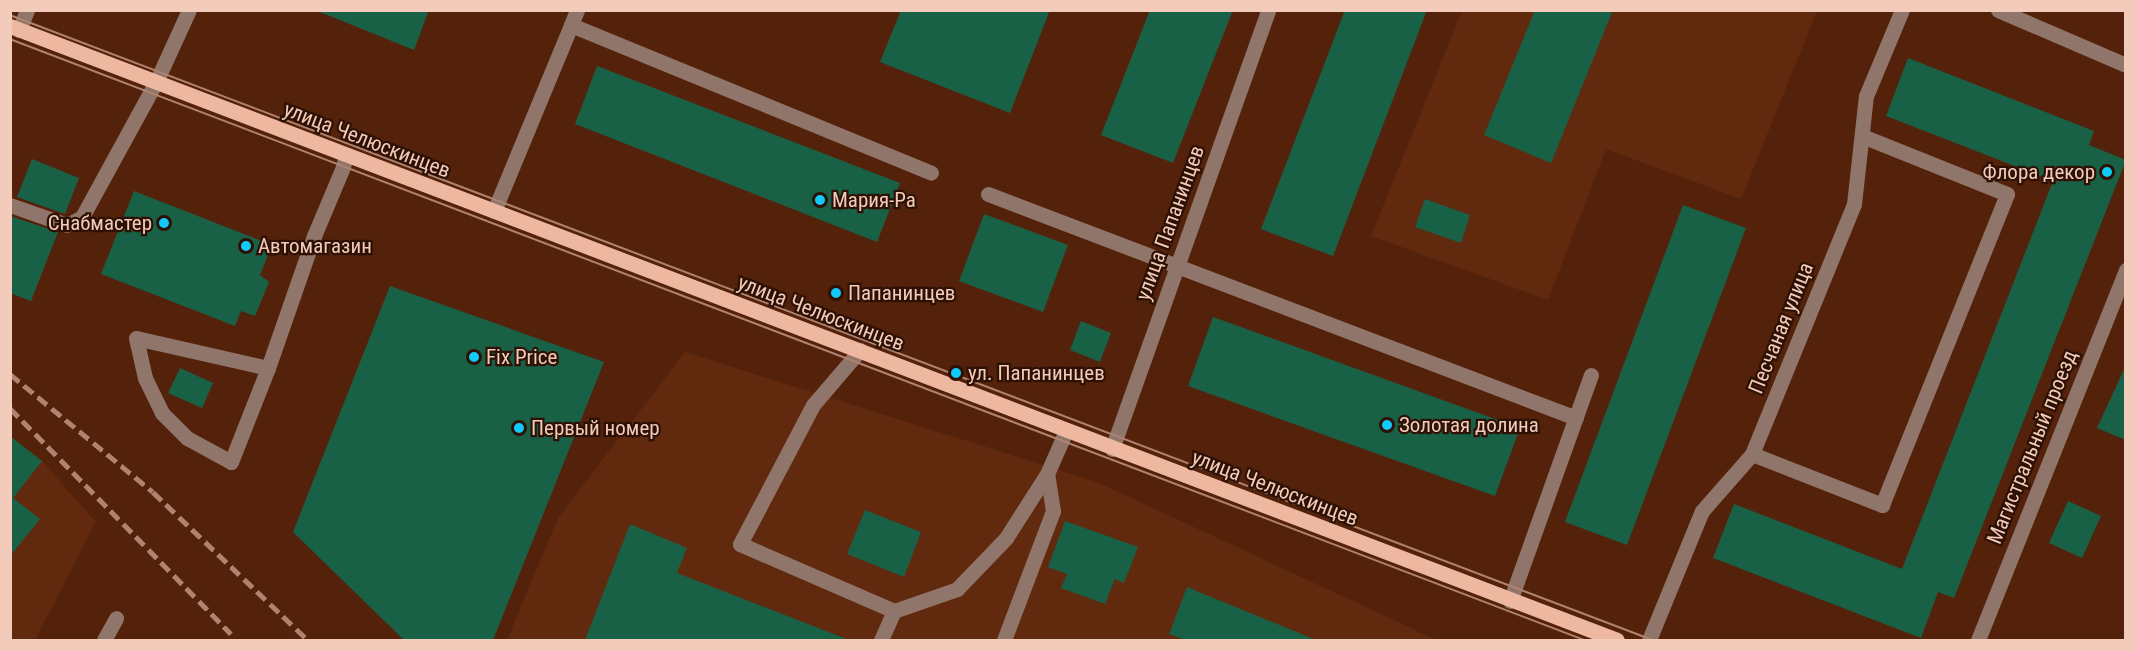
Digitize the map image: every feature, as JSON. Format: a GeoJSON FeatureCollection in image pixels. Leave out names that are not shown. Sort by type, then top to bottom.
{"type":"FeatureCollection","features":[{"type":"Feature","properties":{"kind":"main road","name":"улица Челюскинцев"},"geometry":{"type":"LineString","coordinates":[[15,28],[1617,640]]}},
{"type":"Feature","properties":{"kind":"street"},"geometry":{"type":"LineString","coordinates":[[15,28],[27,10]]}},
{"type":"Feature","properties":{"kind":"street"},"geometry":{"type":"LineString","coordinates":[[10,205],[67,225],[82,217],[156,82],[189,10]]}},
{"type":"Feature","properties":{"kind":"street","name":"улица Папанинцев"},"geometry":{"type":"LineString","coordinates":[[1112,449],[1268,10]]}},
{"type":"Feature","properties":{"kind":"street","name":"Песчаная улица"},"geometry":{"type":"LineString","coordinates":[[1648,640],[1702,511],[1752,454],[1854,204],[1866,96],[1902,10]]}},
{"type":"Feature","properties":{"kind":"street"},"geometry":{"type":"LineString","coordinates":[[1998,10],[2126,65]]}},
{"type":"Feature","properties":{"kind":"street"},"geometry":{"type":"LineString","coordinates":[[494,210],[574,18],[932,173]]}},
{"type":"Feature","properties":{"kind":"street"},"geometry":{"type":"LineString","coordinates":[[1752,454],[1882,505],[2007,194],[1862,136]]}},
{"type":"Feature","properties":{"kind":"street"},"geometry":{"type":"LineString","coordinates":[[267,368],[136,338],[145,378],[162,413],[187,438],[231,462],[267,368],[346,155]]}},
{"type":"Feature","properties":{"kind":"street"},"geometry":{"type":"LineString","coordinates":[[987,194],[1576,418]]}},
{"type":"Feature","properties":{"kind":"street","name":"Магистральный проезд"},"geometry":{"type":"LineString","coordinates":[[1978,640],[2126,270]]}},
{"type":"Feature","properties":{"kind":"street"},"geometry":{"type":"LineString","coordinates":[[860,350],[813,405],[740,544],[894,611],[957,589],[1006,538],[1047,474],[1066,431]]}},
{"type":"Feature","properties":{"kind":"street"},"geometry":{"type":"LineString","coordinates":[[1510,601],[1591,375]]}},
{"type":"Feature","properties":{"kind":"street"},"geometry":{"type":"LineString","coordinates":[[1004,640],[1053,511],[1047,474]]}},
{"type":"Feature","properties":{"kind":"street"},"geometry":{"type":"LineString","coordinates":[[881,640],[894,611]]}},
{"type":"Feature","properties":{"kind":"street"},"geometry":{"type":"LineString","coordinates":[[104,640],[116,618]]}},
{"type":"Feature","properties":{"kind":"shaded area"},"geometry":{"type":"Polygon","coordinates":[[[1462,11],[1817,11],[1741,199],[1606,149],[1548,300],[1371,236],[1462,11]]]}},
{"type":"Feature","properties":{"kind":"shaded area"},"geometry":{"type":"Polygon","coordinates":[[[685,352],[1097,482],[1437,640],[507,640],[558,518],[685,352]]]}},
{"type":"Feature","properties":{"kind":"shaded area"},"geometry":{"type":"Polygon","coordinates":[[[10,436],[42,461],[96,522],[35,640],[11,640],[10,436]]]}},
{"type":"Feature","properties":{"kind":"building"},"geometry":{"type":"Polygon","coordinates":[[[315,10],[429,10],[414,50],[315,10]]]}},
{"type":"Feature","properties":{"kind":"building"},"geometry":{"type":"Polygon","coordinates":[[[901,10],[1050,10],[1010,113],[880,62],[901,10]]]}},
{"type":"Feature","properties":{"kind":"building"},"geometry":{"type":"Polygon","coordinates":[[[1150,10],[1233,10],[1173,163],[1101,135],[1150,10]]]}},
{"type":"Feature","properties":{"kind":"building"},"geometry":{"type":"Polygon","coordinates":[[[1345,10],[1427,10],[1333,256],[1261,229],[1345,10]]]}},
{"type":"Feature","properties":{"kind":"building"},"geometry":{"type":"Polygon","coordinates":[[[1535,10],[1613,10],[1551,163],[1484,135],[1535,10]]]}},
{"type":"Feature","properties":{"kind":"building"},"geometry":{"type":"Polygon","coordinates":[[[1908,58],[2094,131],[2089,145],[2126,160],[1954,598],[1938,592],[1921,638],[1713,558],[1734,504],[1902,569],[2053,181],[1886,116],[1908,58]]]}},
{"type":"Feature","properties":{"kind":"building"},"geometry":{"type":"Polygon","coordinates":[[[597,66],[900,183],[877,242],[575,124],[597,66]]]}},
{"type":"Feature","properties":{"kind":"building"},"geometry":{"type":"Polygon","coordinates":[[[32,159],[79,178],[65,214],[17,197],[32,159]]]}},
{"type":"Feature","properties":{"kind":"building"},"geometry":{"type":"Polygon","coordinates":[[[134,191],[272,245],[260,275],[269,282],[255,316],[241,311],[235,326],[101,274],[134,191]]]}},
{"type":"Feature","properties":{"kind":"building"},"geometry":{"type":"Polygon","coordinates":[[[1425,199],[1470,215],[1461,243],[1415,227],[1425,199]]]}},
{"type":"Feature","properties":{"kind":"building"},"geometry":{"type":"Polygon","coordinates":[[[1683,205],[1746,228],[1627,545],[1565,522],[1683,205]]]}},
{"type":"Feature","properties":{"kind":"building"},"geometry":{"type":"Polygon","coordinates":[[[984,214],[1068,245],[1043,312],[959,281],[984,214]]]}},
{"type":"Feature","properties":{"kind":"building"},"geometry":{"type":"Polygon","coordinates":[[[10,216],[58,232],[31,301],[10,293],[10,216]]]}},
{"type":"Feature","properties":{"kind":"building"},"geometry":{"type":"Polygon","coordinates":[[[390,286],[604,362],[493,640],[404,640],[293,532],[390,286]]]}},
{"type":"Feature","properties":{"kind":"building"},"geometry":{"type":"Polygon","coordinates":[[[1213,317],[1520,428],[1495,496],[1188,386],[1213,317]]]}},
{"type":"Feature","properties":{"kind":"building"},"geometry":{"type":"Polygon","coordinates":[[[1081,321],[1111,333],[1100,362],[1070,350],[1081,321]]]}},
{"type":"Feature","properties":{"kind":"building"},"geometry":{"type":"Polygon","coordinates":[[[2126,365],[2126,440],[2097,428],[2126,365]]]}},
{"type":"Feature","properties":{"kind":"building"},"geometry":{"type":"Polygon","coordinates":[[[180,368],[213,383],[202,408],[168,393],[180,368]]]}},
{"type":"Feature","properties":{"kind":"building"},"geometry":{"type":"Polygon","coordinates":[[[10,436],[42,461],[13,498],[40,519],[10,556],[10,436]]]}},
{"type":"Feature","properties":{"kind":"building"},"geometry":{"type":"Polygon","coordinates":[[[2068,501],[2101,516],[2082,558],[2049,543],[2068,501]]]}},
{"type":"Feature","properties":{"kind":"building"},"geometry":{"type":"Polygon","coordinates":[[[865,510],[921,532],[904,577],[847,554],[865,510]]]}},
{"type":"Feature","properties":{"kind":"building"},"geometry":{"type":"Polygon","coordinates":[[[1065,521],[1138,547],[1124,583],[1115,579],[1105,604],[1061,588],[1067,574],[1048,567],[1065,521]]]}},
{"type":"Feature","properties":{"kind":"building"},"geometry":{"type":"Polygon","coordinates":[[[630,524],[687,548],[677,573],[849,640],[585,640],[630,524]]]}},
{"type":"Feature","properties":{"kind":"building"},"geometry":{"type":"Polygon","coordinates":[[[1187,587],[1316,640],[1185,640],[1169,634],[1187,587]]]}},
{"type":"Feature","properties":{"kind":"tram line"},"geometry":{"type":"LineString","coordinates":[[10,15],[1653,640]]}},
{"type":"Feature","properties":{"kind":"tram line"},"geometry":{"type":"LineString","coordinates":[[10,39],[1585,640]]}},
{"type":"Feature","properties":{"kind":"railway"},"geometry":{"type":"LineString","coordinates":[[10,374],[153,492],[308,640]]}},
{"type":"Feature","properties":{"kind":"railway"},"geometry":{"type":"LineString","coordinates":[[10,408],[231,634]]}},
{"type":"Feature","properties":{"kind":"place","name":"Флора декор"},"geometry":{"type":"Point","coordinates":[2107,172]}},
{"type":"Feature","properties":{"kind":"place","name":"Мария-Ра"},"geometry":{"type":"Point","coordinates":[820,200]}},
{"type":"Feature","properties":{"kind":"place","name":"Снабмастер"},"geometry":{"type":"Point","coordinates":[164,223]}},
{"type":"Feature","properties":{"kind":"place","name":"Автомагазин"},"geometry":{"type":"Point","coordinates":[246,246]}},
{"type":"Feature","properties":{"kind":"place","name":"Папанинцев"},"geometry":{"type":"Point","coordinates":[836,293]}},
{"type":"Feature","properties":{"kind":"place","name":"Fix Price"},"geometry":{"type":"Point","coordinates":[474,357]}},
{"type":"Feature","properties":{"kind":"place","name":"ул. Папанинцев"},"geometry":{"type":"Point","coordinates":[956,373]}},
{"type":"Feature","properties":{"kind":"place","name":"Золотая долина"},"geometry":{"type":"Point","coordinates":[1387,425]}},
{"type":"Feature","properties":{"kind":"place","name":"Первый номер"},"geometry":{"type":"Point","coordinates":[519,428]}}]}
